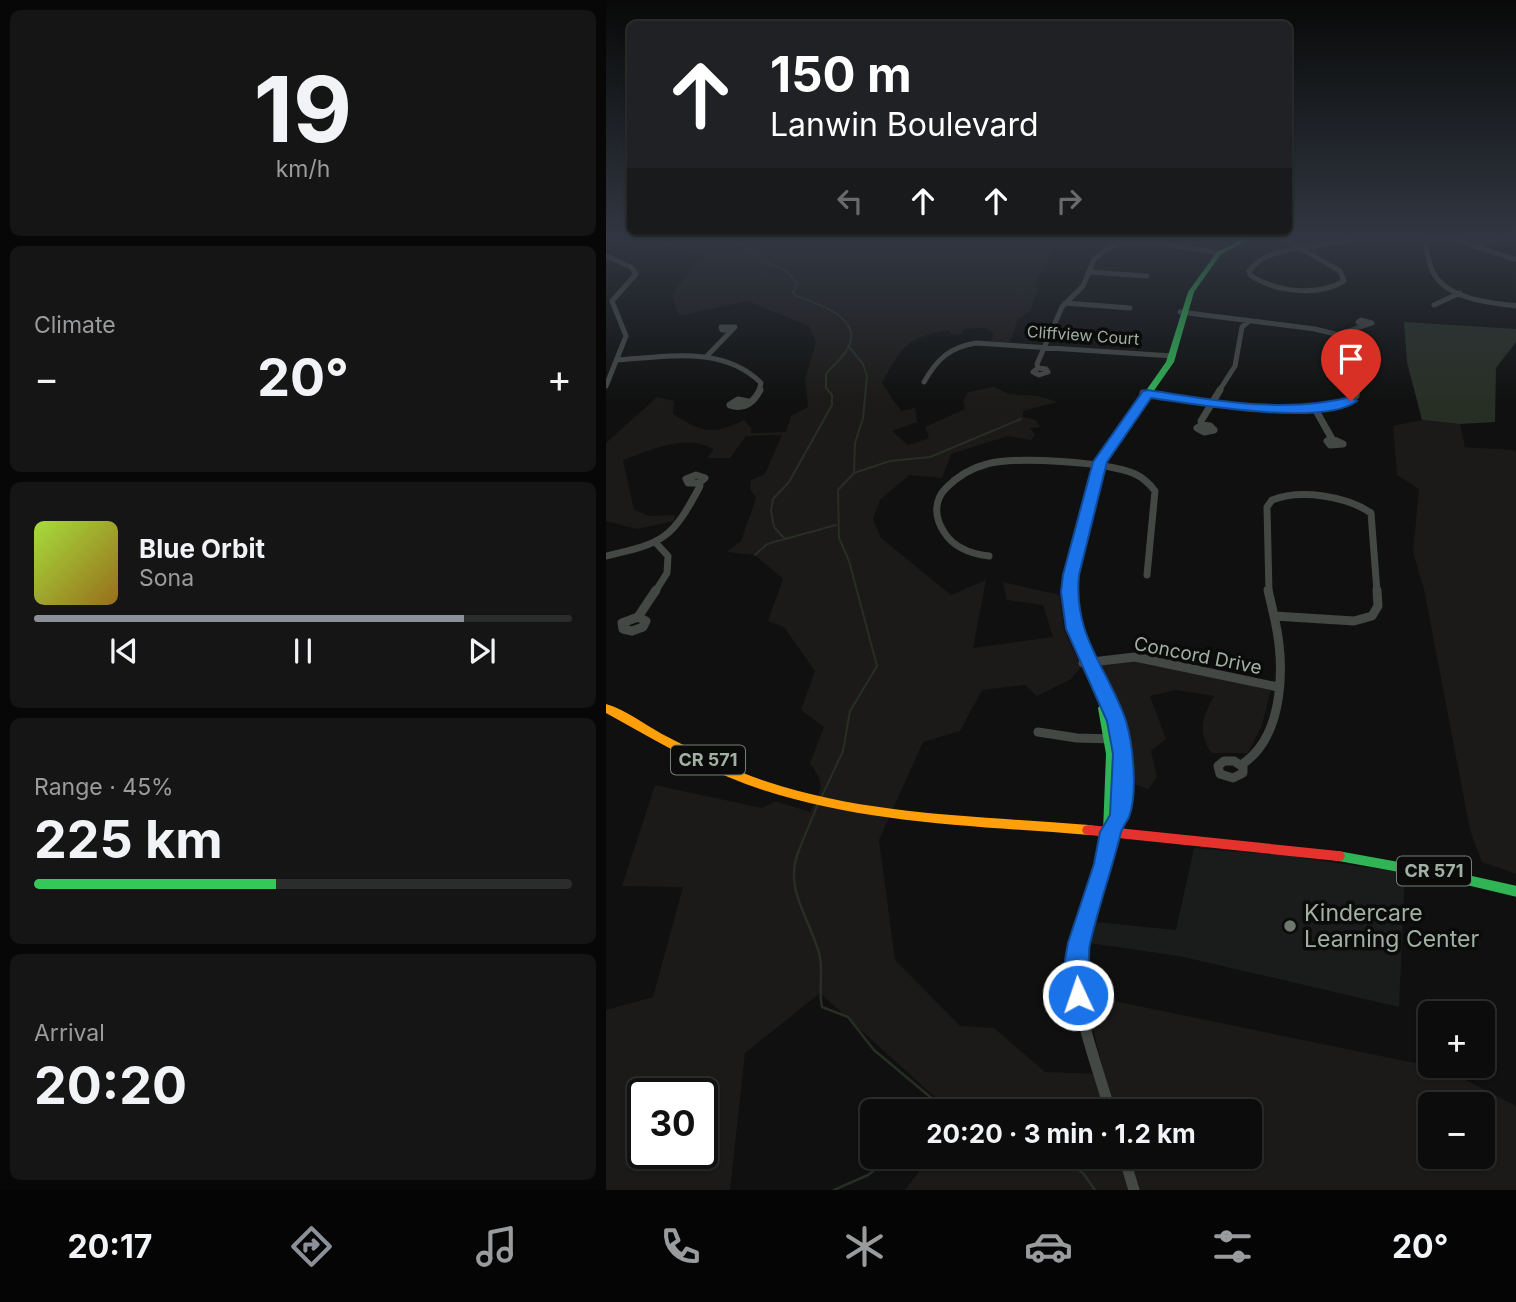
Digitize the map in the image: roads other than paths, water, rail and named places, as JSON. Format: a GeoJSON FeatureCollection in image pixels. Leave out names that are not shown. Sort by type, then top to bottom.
{"type":"FeatureCollection","features":[{"type":"Feature","properties":{"kind":"street"},"geometry":{"type":"LineString","coordinates":[[606,386],[626,336],[612,301],[620,293]]}},
{"type":"Feature","properties":{"kind":"street"},"geometry":{"type":"LineString","coordinates":[[1038,368],[1037,364],[1065,303],[1076,293]]}},
{"type":"Feature","properties":{"kind":"street"},"geometry":{"type":"LineString","coordinates":[[1107,1099],[1078,995],[1076,978],[1079,943],[1104,864],[1110,832],[1108,814],[1116,739],[1086,663],[1069,631],[1063,593],[1065,574],[1095,466],[1170,356],[1188,293]]}},
{"type":"Feature","properties":{"kind":"street"},"geometry":{"type":"LineString","coordinates":[[1434,305],[1461,293],[1517,306]]}},
{"type":"Feature","properties":{"kind":"street"},"geometry":{"type":"LineString","coordinates":[[1065,303],[1130,308]]}},
{"type":"Feature","properties":{"kind":"street"},"geometry":{"type":"LineString","coordinates":[[1145,393],[1259,410],[1346,403],[1358,393],[1357,352],[1353,344],[1337,335],[1315,329],[1183,312]]}},
{"type":"Feature","properties":{"kind":"street"},"geometry":{"type":"LineString","coordinates":[[1202,425],[1201,421],[1235,366],[1242,327],[1249,321]]}},
{"type":"Feature","properties":{"kind":"street"},"geometry":{"type":"LineString","coordinates":[[1337,335],[1361,325]]}},
{"type":"Feature","properties":{"kind":"street"},"geometry":{"type":"LineString","coordinates":[[706,357],[730,330]]}},
{"type":"Feature","properties":{"kind":"street","name":"Cliffview Court"},"geometry":{"type":"LineString","coordinates":[[924,382],[941,355],[958,346],[983,342],[1170,356]]}},
{"type":"Feature","properties":{"kind":"street"},"geometry":{"type":"LineString","coordinates":[[617,360],[706,357],[733,363],[759,380],[760,391],[748,402]]}},
{"type":"Feature","properties":{"kind":"street"},"geometry":{"type":"LineString","coordinates":[[1314,407],[1332,439]]}},
{"type":"Feature","properties":{"kind":"street"},"geometry":{"type":"LineString","coordinates":[[989,556],[976,555],[957,546],[940,525],[937,504],[953,481],[976,468],[1008,460],[1040,460],[1095,466],[1137,474],[1149,482],[1155,491],[1147,575]]}},
{"type":"Feature","properties":{"kind":"street"},"geometry":{"type":"LineString","coordinates":[[606,556],[656,543],[678,528],[700,486],[699,483]]}},
{"type":"Feature","properties":{"kind":"street"},"geometry":{"type":"LineString","coordinates":[[1296,496],[1352,503],[1368,510],[1373,517],[1378,606],[1376,613],[1367,619],[1354,621],[1274,617],[1267,584],[1269,503],[1277,498],[1296,496]]}},
{"type":"Feature","properties":{"kind":"street"},"geometry":{"type":"LineString","coordinates":[[638,617],[670,567],[668,556],[656,543]]}},
{"type":"Feature","properties":{"kind":"street","name":"Concord Drive"},"geometry":{"type":"LineString","coordinates":[[1086,663],[1123,656],[1146,658],[1278,687],[1281,652],[1274,617]]}},
{"type":"Feature","properties":{"kind":"street"},"geometry":{"type":"LineString","coordinates":[[1241,765],[1254,757],[1266,734],[1278,687]]}},
{"type":"Feature","properties":{"kind":"street","name":"CR 571"},"geometry":{"type":"LineString","coordinates":[[609,713],[748,779],[832,802],[1351,856],[1445,873],[1517,892]]}},
{"type":"Feature","properties":{"kind":"street"},"geometry":{"type":"LineString","coordinates":[[1038,733],[1116,739]]}},
{"type":"Feature","properties":{"kind":"street"},"geometry":{"type":"LineString","coordinates":[[1128,1169],[1134,1190]]}},
{"type":"Feature","properties":{"kind":"waterway"},"geometry":{"type":"LineString","coordinates":[[784,538],[774,527],[771,511],[773,499],[789,482],[832,405],[832,395],[826,388],[826,374],[848,348],[851,337],[850,328],[836,313],[793,293]]}},
{"type":"Feature","properties":{"kind":"waterway"},"geometry":{"type":"LineString","coordinates":[[850,348],[863,364],[867,376],[863,418],[855,443],[854,473]]}},
{"type":"Feature","properties":{"kind":"waterway"},"geometry":{"type":"LineString","coordinates":[[854,473],[890,461],[930,457],[1021,419]]}},
{"type":"Feature","properties":{"kind":"waterway"},"geometry":{"type":"LineString","coordinates":[[822,796],[843,751],[850,711],[877,666],[849,561],[839,538],[838,490],[854,473]]}},
{"type":"Feature","properties":{"kind":"waterway"},"geometry":{"type":"LineString","coordinates":[[755,555],[767,544],[836,525]]}},
{"type":"Feature","properties":{"kind":"waterway"},"geometry":{"type":"LineString","coordinates":[[798,852],[818,804]]}},
{"type":"Feature","properties":{"kind":"waterway"},"geometry":{"type":"LineString","coordinates":[[799,850],[794,877],[799,902],[819,953],[822,1007],[848,1017],[874,1050],[933,1099]]}},
{"type":"Feature","properties":{"kind":"waterway"},"geometry":{"type":"LineString","coordinates":[[834,1190],[876,1169]]}},
{"type":"Feature","properties":{"kind":"waterway"},"geometry":{"type":"LineString","coordinates":[[1076,1169],[1083,1173],[1095,1190]]}},
{"type":"Feature","properties":{"kind":"place","name":"Kindercare Learning Center"},"geometry":{"type":"Point","coordinates":[1290,926]}}]}
